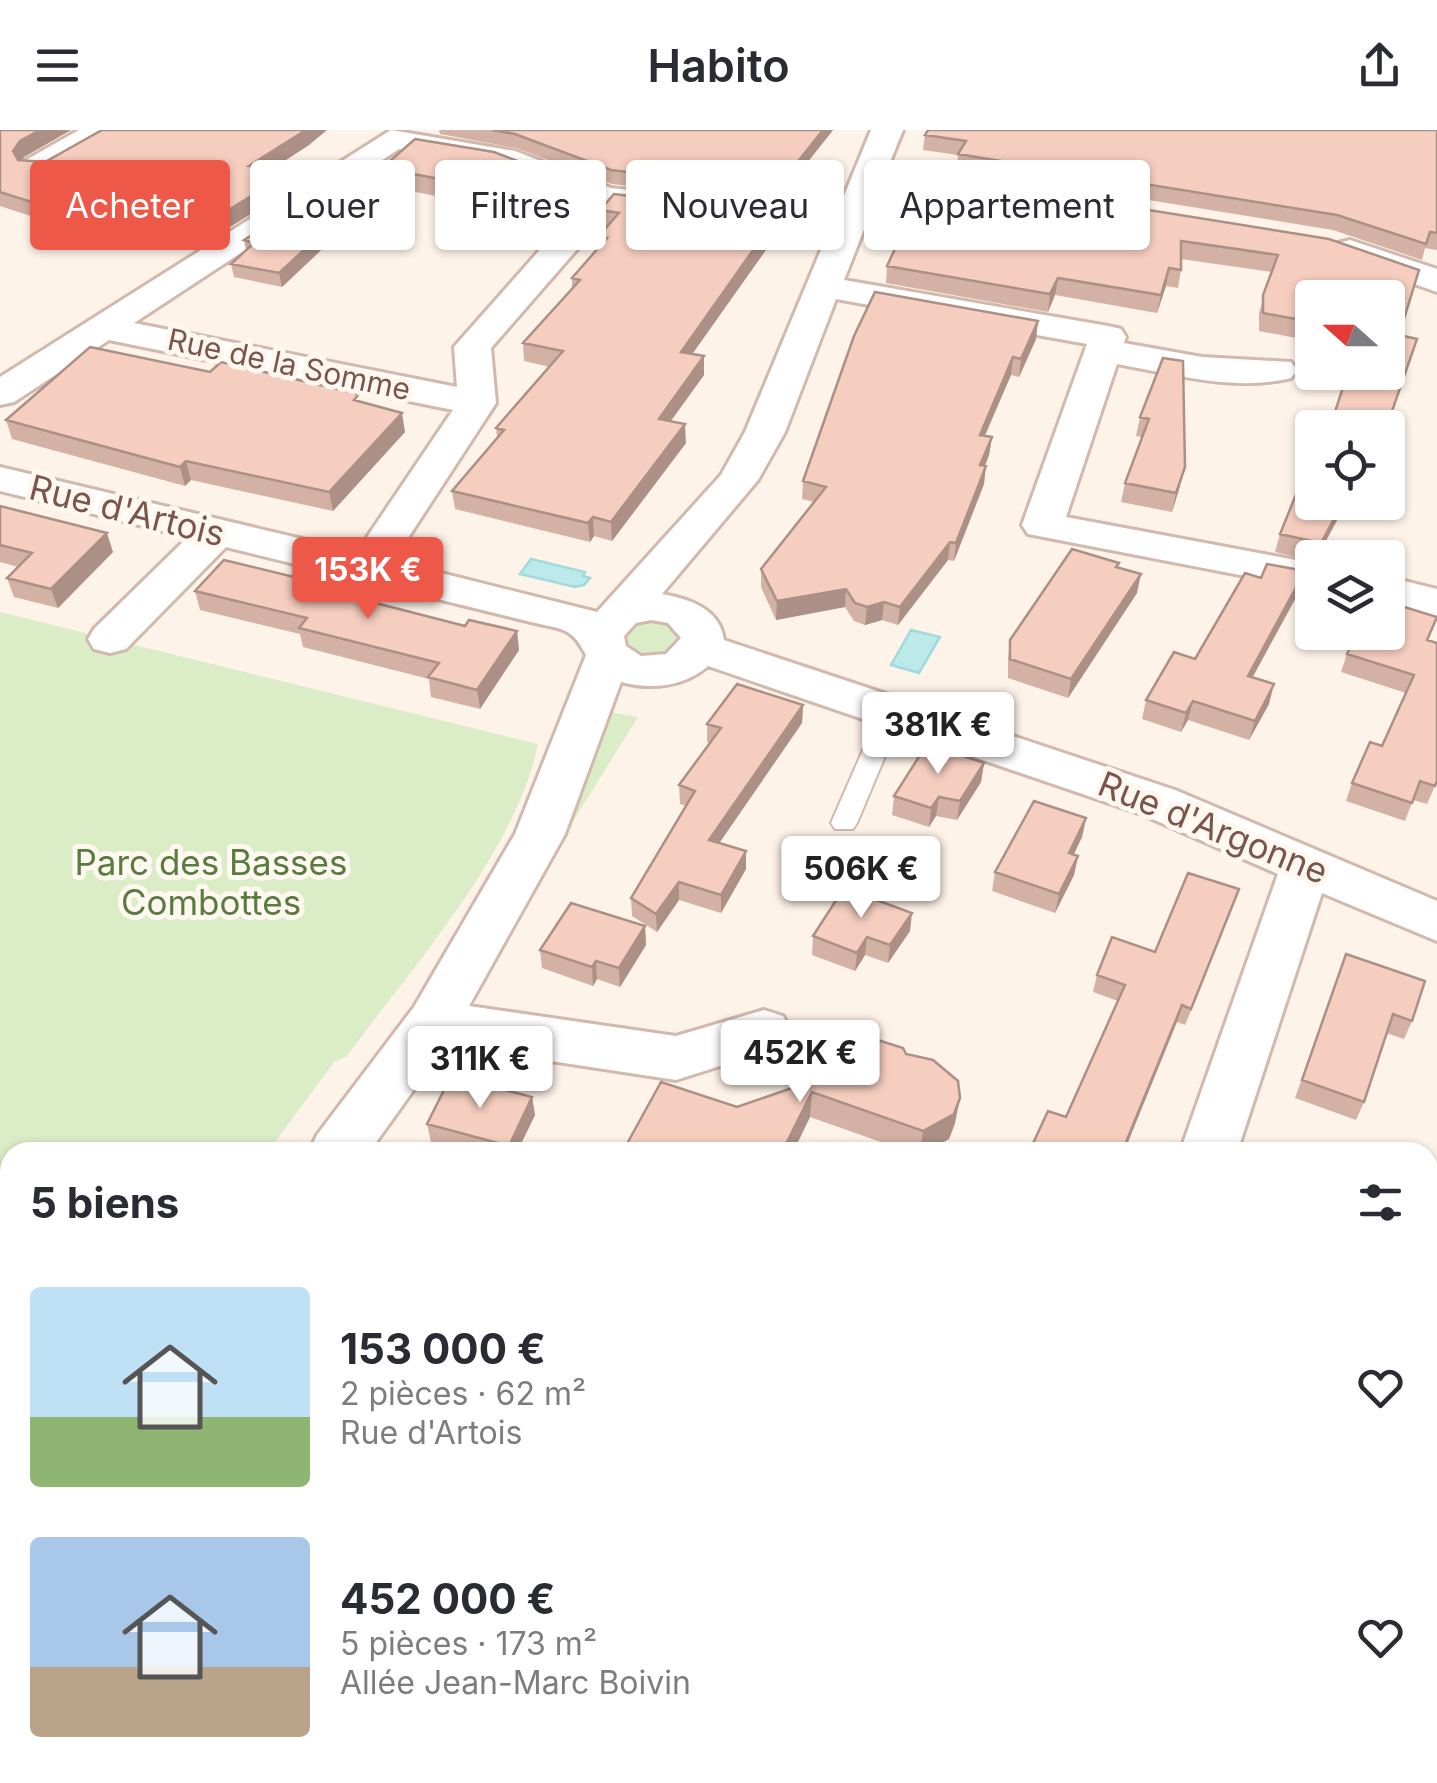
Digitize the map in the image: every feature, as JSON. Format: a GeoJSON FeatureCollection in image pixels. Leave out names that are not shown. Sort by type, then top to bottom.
{"type":"FeatureCollection","features":[{"type":"Feature","properties":{"kind":"street"},"geometry":{"type":"LineString","coordinates":[[48,160],[102,130]]}},
{"type":"Feature","properties":{"kind":"street"},"geometry":{"type":"LineString","coordinates":[[874,160],[887,130]]}},
{"type":"Feature","properties":{"kind":"street"},"geometry":{"type":"LineString","coordinates":[[0,394],[393,139],[509,160]]}},
{"type":"Feature","properties":{"kind":"street"},"geometry":{"type":"LineString","coordinates":[[344,1142],[433,1022],[540,834],[610,634],[738,480],[766,432],[864,186]]}},
{"type":"Feature","properties":{"kind":"street"},"geometry":{"type":"LineString","coordinates":[[606,197],[849,226]]}},
{"type":"Feature","properties":{"kind":"street"},"geometry":{"type":"LineString","coordinates":[[1313,241],[1437,281]]}},
{"type":"Feature","properties":{"kind":"street"},"geometry":{"type":"LineString","coordinates":[[366,570],[477,403],[472,347],[558,250]]}},
{"type":"Feature","properties":{"kind":"street"},"geometry":{"type":"LineString","coordinates":[[826,287],[1108,337],[1043,525],[1295,573]]}},
{"type":"Feature","properties":{"kind":"street","name":"Rue de la Somme"},"geometry":{"type":"LineString","coordinates":[[102,327],[477,403]]}},
{"type":"Feature","properties":{"kind":"street"},"geometry":{"type":"LineString","coordinates":[[1105,351],[1202,368],[1278,370]]}},
{"type":"Feature","properties":{"kind":"street","name":"Rue d'Artois"},"geometry":{"type":"LineString","coordinates":[[0,479],[535,608],[610,634]]}},
{"type":"Feature","properties":{"kind":"street"},"geometry":{"type":"LineString","coordinates":[[110,639],[216,533]]}},
{"type":"Feature","properties":{"kind":"street"},"geometry":{"type":"LineString","coordinates":[[1405,595],[1437,603]]}},
{"type":"Feature","properties":{"kind":"street"},"geometry":{"type":"LineString","coordinates":[[651,606],[681,612],[700,628],[701,648],[679,666],[657,671],[624,667],[610,634],[651,606]]}},
{"type":"Feature","properties":{"kind":"street","name":"Rue d'Argonne"},"geometry":{"type":"LineString","coordinates":[[701,648],[1158,802],[1437,922]]}},
{"type":"Feature","properties":{"kind":"street"},"geometry":{"type":"LineString","coordinates":[[1212,1142],[1306,865]]}},
{"type":"Feature","properties":{"kind":"street"},"geometry":{"type":"LineString","coordinates":[[433,1022],[676,1058],[764,1032]]}},
{"type":"Feature","properties":{"kind":"lane"},"geometry":{"type":"LineString","coordinates":[[844,824],[892,712]]}},
{"type":"Feature","properties":{"kind":"green space","name":"Parc des Basses Combottes"},"geometry":{"type":"Polygon","coordinates":[[[0,612],[538,744],[508,826],[458,908],[346,1057],[334,1062],[275,1142],[0,1142],[0,612]]]}},
{"type":"Feature","properties":{"kind":"green space"},"geometry":{"type":"Polygon","coordinates":[[[658,613],[687,635],[671,656],[634,659],[612,633],[658,613]]]}},
{"type":"Feature","properties":{"kind":"green space"},"geometry":{"type":"Polygon","coordinates":[[[610,712],[638,717],[557,847],[592,749],[610,712]]]}},
{"type":"Feature","properties":{"kind":"water"},"geometry":{"type":"Polygon","coordinates":[[[531,559],[585,572],[583,576],[590,578],[575,587],[520,574],[531,559]]]}},
{"type":"Feature","properties":{"kind":"water"},"geometry":{"type":"Polygon","coordinates":[[[911,630],[940,637],[919,673],[891,665],[911,630]]]}},
{"type":"Feature","properties":{"kind":"building"},"geometry":{"type":"Polygon","coordinates":[[[0,130],[40,130],[20,141],[13,151],[18,160],[30,161],[30,202],[0,192],[0,130]]]}},
{"type":"Feature","properties":{"kind":"building"},"geometry":{"type":"Polygon","coordinates":[[[102,130],[306,130],[258,160],[250,160],[250,197],[230,209],[230,160],[49,160],[102,130]]]}},
{"type":"Feature","properties":{"kind":"building"},"geometry":{"type":"Polygon","coordinates":[[[492,130],[823,130],[799,160],[626,160],[626,172],[606,168],[606,160],[584,160],[515,134],[492,130]]]}},
{"type":"Feature","properties":{"kind":"building"},"geometry":{"type":"Polygon","coordinates":[[[928,130],[1437,130],[1437,233],[1430,232],[1426,244],[1337,215],[1150,185],[1150,160],[995,160],[958,154],[966,141],[925,135],[928,130]]]}},
{"type":"Feature","properties":{"kind":"building"},"geometry":{"type":"Polygon","coordinates":[[[415,139],[494,152],[515,160],[435,160],[435,178],[415,174],[415,160],[391,160],[415,139]]]}},
{"type":"Feature","properties":{"kind":"building"},"geometry":{"type":"Polygon","coordinates":[[[614,194],[626,195],[626,250],[753,250],[681,352],[704,356],[659,419],[685,424],[611,522],[593,517],[588,523],[452,491],[504,430],[496,428],[563,351],[523,343],[580,280],[572,278],[596,250],[606,250],[606,228],[619,213],[606,211],[606,203],[614,194]]]}},
{"type":"Feature","properties":{"kind":"building"},"geometry":{"type":"Polygon","coordinates":[[[1150,210],[1329,239],[1419,270],[1405,316],[1405,280],[1295,280],[1295,319],[1263,313],[1263,295],[1278,255],[1181,241],[1181,270],[1169,268],[1161,295],[1058,278],[1050,294],[887,266],[894,250],[1150,250],[1150,210]]]}},
{"type":"Feature","properties":{"kind":"building"},"geometry":{"type":"Polygon","coordinates":[[[250,247],[250,250],[304,250],[279,273],[231,264],[250,247]]]}},
{"type":"Feature","properties":{"kind":"building"},"geometry":{"type":"Polygon","coordinates":[[[875,292],[1038,321],[1021,359],[1013,357],[980,435],[992,437],[980,465],[986,466],[956,543],[950,542],[900,607],[884,602],[867,607],[855,603],[846,589],[777,601],[761,569],[826,487],[803,481],[854,336],[875,292]]]}},
{"type":"Feature","properties":{"kind":"building"},"geometry":{"type":"Polygon","coordinates":[[[1405,336],[1417,339],[1405,374],[1405,336]]]}},
{"type":"Feature","properties":{"kind":"building"},"geometry":{"type":"Polygon","coordinates":[[[90,347],[210,372],[221,362],[359,394],[354,400],[402,413],[329,492],[186,461],[180,467],[6,420],[90,347]]]}},
{"type":"Feature","properties":{"kind":"building"},"geometry":{"type":"Polygon","coordinates":[[[1163,358],[1183,361],[1185,467],[1176,493],[1125,483],[1149,419],[1140,417],[1163,358]]]}},
{"type":"Feature","properties":{"kind":"building"},"geometry":{"type":"Polygon","coordinates":[[[1342,390],[1399,390],[1392,410],[1336,410],[1342,390]]]}},
{"type":"Feature","properties":{"kind":"building"},"geometry":{"type":"Polygon","coordinates":[[[1295,497],[1295,520],[1333,520],[1323,540],[1280,534],[1295,497]]]}},
{"type":"Feature","properties":{"kind":"building"},"geometry":{"type":"Polygon","coordinates":[[[0,506],[107,533],[51,589],[7,578],[32,553],[0,545],[0,506]]]}},
{"type":"Feature","properties":{"kind":"building"},"geometry":{"type":"Polygon","coordinates":[[[1072,549],[1141,574],[1071,679],[1010,659],[1010,640],[1072,549]]]}},
{"type":"Feature","properties":{"kind":"building"},"geometry":{"type":"Polygon","coordinates":[[[224,560],[364,594],[360,599],[465,626],[469,620],[517,631],[477,690],[428,677],[439,663],[299,628],[307,618],[195,591],[224,560]]]}},
{"type":"Feature","properties":{"kind":"building"},"geometry":{"type":"Polygon","coordinates":[[[1267,564],[1295,569],[1295,589],[1248,676],[1274,684],[1255,721],[1193,701],[1186,713],[1146,700],[1174,652],[1195,659],[1245,573],[1261,578],[1267,564]]]}},
{"type":"Feature","properties":{"kind":"building"},"geometry":{"type":"Polygon","coordinates":[[[1405,607],[1437,617],[1427,640],[1437,643],[1437,781],[1435,786],[1420,781],[1412,803],[1352,783],[1370,742],[1382,746],[1414,675],[1347,654],[1349,650],[1405,650],[1405,607]]]}},
{"type":"Feature","properties":{"kind":"building"},"geometry":{"type":"Polygon","coordinates":[[[737,684],[803,705],[709,840],[746,851],[721,895],[679,882],[656,914],[631,898],[695,791],[679,785],[721,728],[707,724],[737,684]]]}},
{"type":"Feature","properties":{"kind":"building"},"geometry":{"type":"Polygon","coordinates":[[[927,744],[984,763],[960,801],[939,797],[931,808],[894,796],[927,744]]]}},
{"type":"Feature","properties":{"kind":"building"},"geometry":{"type":"Polygon","coordinates":[[[1034,801],[1086,818],[1069,853],[1078,856],[1059,894],[995,872],[1034,801]]]}},
{"type":"Feature","properties":{"kind":"building"},"geometry":{"type":"Polygon","coordinates":[[[1188,873],[1239,889],[1191,1009],[1182,1005],[1126,1142],[1034,1142],[1048,1111],[1066,1117],[1125,985],[1097,975],[1112,937],[1155,952],[1188,873]]]}},
{"type":"Feature","properties":{"kind":"building"},"geometry":{"type":"Polygon","coordinates":[[[844,888],[912,913],[890,945],[867,937],[857,953],[813,936],[844,888]]]}},
{"type":"Feature","properties":{"kind":"building"},"geometry":{"type":"Polygon","coordinates":[[[571,903],[645,926],[619,968],[596,961],[592,967],[540,950],[571,903]]]}},
{"type":"Feature","properties":{"kind":"building"},"geometry":{"type":"Polygon","coordinates":[[[1346,954],[1425,981],[1412,1021],[1393,1014],[1364,1102],[1302,1080],[1346,954]]]}},
{"type":"Feature","properties":{"kind":"building"},"geometry":{"type":"Polygon","coordinates":[[[862,1035],[903,1048],[906,1054],[933,1060],[958,1081],[960,1098],[954,1114],[923,1131],[812,1092],[787,1142],[628,1142],[661,1082],[737,1107],[847,1069],[862,1035]]]}},
{"type":"Feature","properties":{"kind":"building"},"geometry":{"type":"Polygon","coordinates":[[[451,1076],[532,1097],[511,1142],[494,1142],[427,1124],[451,1076]]]}}]}
